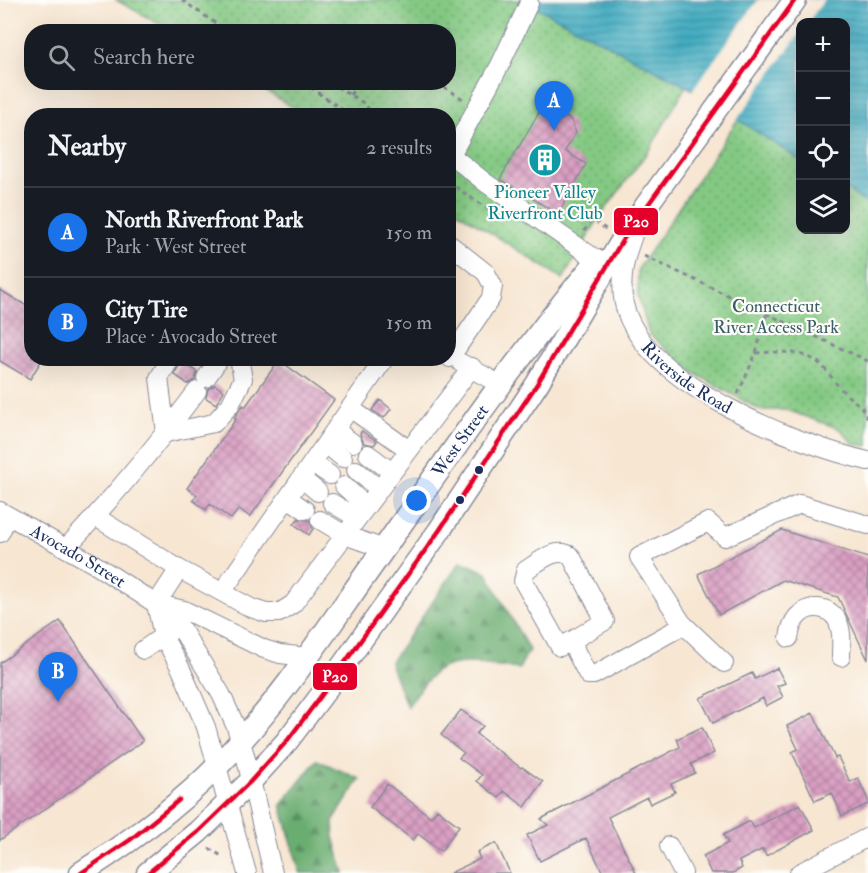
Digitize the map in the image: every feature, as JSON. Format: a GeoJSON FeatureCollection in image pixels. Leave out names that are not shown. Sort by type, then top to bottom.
{"type":"FeatureCollection","features":[{"type":"Feature","properties":{"kind":"main road","name":"West Street"},"geometry":{"type":"LineString","coordinates":[[148,873],[227,805],[250,782],[287,741],[321,696],[439,531],[526,401],[622,241],[795,0]]}},
{"type":"Feature","properties":{"kind":"main road","name":"West Street"},"geometry":{"type":"LineString","coordinates":[[81,873],[147,826],[217,766],[241,741],[307,657],[552,315],[597,260],[646,206]]}},
{"type":"Feature","properties":{"kind":"main road"},"geometry":{"type":"LineString","coordinates":[[501,385],[526,401]]}},
{"type":"Feature","properties":{"kind":"street"},"geometry":{"type":"LineString","coordinates":[[456,146],[500,64],[529,3]]}},
{"type":"Feature","properties":{"kind":"street"},"geometry":{"type":"LineString","coordinates":[[456,159],[486,183],[597,260]]}},
{"type":"Feature","properties":{"kind":"street","name":"Riverside Road"},"geometry":{"type":"LineString","coordinates":[[646,206],[626,252],[622,280],[623,299],[628,318],[646,346],[686,380],[738,413],[800,440],[868,461]]}},
{"type":"Feature","properties":{"kind":"street"},"geometry":{"type":"LineString","coordinates":[[456,249],[486,273],[494,286],[491,298],[456,347]]}},
{"type":"Feature","properties":{"kind":"street"},"geometry":{"type":"LineString","coordinates":[[456,360],[501,385]]}},
{"type":"Feature","properties":{"kind":"street"},"geometry":{"type":"LineString","coordinates":[[166,366],[159,378],[166,433]]}},
{"type":"Feature","properties":{"kind":"street"},"geometry":{"type":"LineString","coordinates":[[66,548],[166,433],[214,366]]}},
{"type":"Feature","properties":{"kind":"street"},"geometry":{"type":"LineString","coordinates":[[166,433],[214,423],[230,405],[243,379],[241,366]]}},
{"type":"Feature","properties":{"kind":"street"},"geometry":{"type":"LineString","coordinates":[[222,592],[379,366]]}},
{"type":"Feature","properties":{"kind":"street"},"geometry":{"type":"LineString","coordinates":[[96,516],[178,569],[266,613],[279,613],[293,604],[472,367]]}},
{"type":"Feature","properties":{"kind":"street"},"geometry":{"type":"LineString","coordinates":[[350,408],[409,450]]}},
{"type":"Feature","properties":{"kind":"street"},"geometry":{"type":"LineString","coordinates":[[331,437],[361,448],[392,472]]}},
{"type":"Feature","properties":{"kind":"street"},"geometry":{"type":"LineString","coordinates":[[331,437],[349,464],[379,489]]}},
{"type":"Feature","properties":{"kind":"street"},"geometry":{"type":"LineString","coordinates":[[312,463],[337,481],[362,512]]}},
{"type":"Feature","properties":{"kind":"street"},"geometry":{"type":"LineString","coordinates":[[301,478],[325,497],[362,512]]}},
{"type":"Feature","properties":{"kind":"street"},"geometry":{"type":"LineString","coordinates":[[288,498],[345,535],[384,549]]}},
{"type":"Feature","properties":{"kind":"street"},"geometry":{"type":"LineString","coordinates":[[724,663],[684,625],[654,583],[639,557],[708,522],[725,537],[800,504],[868,525]]}},
{"type":"Feature","properties":{"kind":"street"},"geometry":{"type":"LineString","coordinates":[[0,533],[4,513]]}},
{"type":"Feature","properties":{"kind":"street","name":"Avocado Street"},"geometry":{"type":"LineString","coordinates":[[4,513],[66,548],[156,604],[178,625],[221,694],[241,741],[273,873]]}},
{"type":"Feature","properties":{"kind":"street"},"geometry":{"type":"LineString","coordinates":[[566,553],[571,556],[605,621],[573,640],[560,647],[524,581],[526,570],[553,554],[566,553]]}},
{"type":"Feature","properties":{"kind":"street"},"geometry":{"type":"LineString","coordinates":[[178,569],[156,604],[163,636],[203,717],[247,873]]}},
{"type":"Feature","properties":{"kind":"street","name":"Avocado Street"},"geometry":{"type":"LineString","coordinates":[[156,604],[184,610],[264,649],[280,654],[307,657]]}},
{"type":"Feature","properties":{"kind":"street"},"geometry":{"type":"LineString","coordinates":[[789,638],[791,626],[798,615],[817,607],[827,609],[836,617],[840,627],[841,657]]}},
{"type":"Feature","properties":{"kind":"street"},"geometry":{"type":"LineString","coordinates":[[143,650],[178,625]]}},
{"type":"Feature","properties":{"kind":"street"},"geometry":{"type":"LineString","coordinates":[[573,640],[576,652],[588,675],[594,675],[684,625]]}},
{"type":"Feature","properties":{"kind":"street"},"geometry":{"type":"LineString","coordinates":[[799,873],[868,837]]}},
{"type":"Feature","properties":{"kind":"street"},"geometry":{"type":"LineString","coordinates":[[669,846],[683,873]]}},
{"type":"Feature","properties":{"kind":"path"},"geometry":{"type":"LineString","coordinates":[[182,0],[216,24]]}},
{"type":"Feature","properties":{"kind":"path"},"geometry":{"type":"LineString","coordinates":[[314,90],[340,108]]}},
{"type":"Feature","properties":{"kind":"path"},"geometry":{"type":"LineString","coordinates":[[342,90],[366,108]]}},
{"type":"Feature","properties":{"kind":"path"},"geometry":{"type":"LineString","coordinates":[[350,95],[354,90]]}},
{"type":"Feature","properties":{"kind":"path"},"geometry":{"type":"LineString","coordinates":[[448,90],[453,93]]}},
{"type":"Feature","properties":{"kind":"path"},"geometry":{"type":"LineString","coordinates":[[642,255],[868,361]]}},
{"type":"Feature","properties":{"kind":"path"},"geometry":{"type":"LineString","coordinates":[[736,398],[756,353],[766,313]]}},
{"type":"Feature","properties":{"kind":"path"},"geometry":{"type":"LineString","coordinates":[[756,353],[785,352],[806,355],[819,364],[845,393],[862,405],[868,419]]}},
{"type":"Feature","properties":{"kind":"path"},"geometry":{"type":"LineString","coordinates":[[206,844],[223,856],[226,864]]}},
{"type":"Feature","properties":{"kind":"green space"},"geometry":{"type":"Polygon","coordinates":[[[116,0],[523,0],[686,86],[651,147],[597,221],[563,279],[456,210],[456,108],[294,108],[264,90],[456,90],[456,24],[159,24],[116,0]]]}},
{"type":"Feature","properties":{"kind":"green space","name":"Connecticut River Access Park"},"geometry":{"type":"Polygon","coordinates":[[[738,119],[796,157],[796,234],[850,234],[850,192],[868,204],[868,446],[854,444],[840,429],[787,410],[760,410],[692,372],[649,334],[638,295],[638,269],[738,119]]]}},
{"type":"Feature","properties":{"kind":"green space"},"geometry":{"type":"Polygon","coordinates":[[[461,561],[487,573],[529,650],[519,669],[477,663],[446,666],[429,678],[407,707],[390,663],[461,561]]]}},
{"type":"Feature","properties":{"kind":"green space"},"geometry":{"type":"Polygon","coordinates":[[[317,760],[360,779],[333,821],[334,837],[344,873],[300,873],[281,805],[317,760]]]}},
{"type":"Feature","properties":{"kind":"water"},"geometry":{"type":"Polygon","coordinates":[[[523,0],[868,0],[868,204],[850,192],[850,18],[796,18],[796,157],[686,86],[523,0]]]}},
{"type":"Feature","properties":{"kind":"pier"},"geometry":{"type":"Polygon","coordinates":[[[758,0],[824,0],[811,18],[796,18],[796,38],[736,121],[691,92],[758,0]]]}},
{"type":"Feature","properties":{"kind":"building","name":"Pioneer Valley Riverfront Club"},"geometry":{"type":"Polygon","coordinates":[[[544,104],[571,120],[576,133],[565,151],[586,164],[558,214],[500,179],[544,104]]]}},
{"type":"Feature","properties":{"kind":"building"},"geometry":{"type":"Polygon","coordinates":[[[0,290],[24,304],[24,366],[38,366],[30,379],[0,361],[0,290]]]}},
{"type":"Feature","properties":{"kind":"building"},"geometry":{"type":"Polygon","coordinates":[[[179,366],[189,366],[197,372],[195,380],[188,384],[174,374],[179,366]]]}},
{"type":"Feature","properties":{"kind":"building"},"geometry":{"type":"Polygon","coordinates":[[[275,366],[287,366],[334,400],[250,517],[239,509],[231,519],[210,504],[206,510],[193,500],[197,495],[187,488],[236,419],[234,418],[243,405],[245,407],[275,366]]]}},
{"type":"Feature","properties":{"kind":"building"},"geometry":{"type":"Polygon","coordinates":[[[215,385],[224,391],[216,404],[206,398],[208,389],[215,385]]]}},
{"type":"Feature","properties":{"kind":"building"},"geometry":{"type":"Polygon","coordinates":[[[380,400],[391,409],[384,418],[372,410],[380,400]]]}},
{"type":"Feature","properties":{"kind":"building"},"geometry":{"type":"Polygon","coordinates":[[[362,431],[377,441],[374,445],[364,443],[360,434],[362,431]]]}},
{"type":"Feature","properties":{"kind":"building"},"geometry":{"type":"Polygon","coordinates":[[[298,519],[309,520],[313,529],[309,535],[294,524],[298,519]]]}},
{"type":"Feature","properties":{"kind":"building"},"geometry":{"type":"Polygon","coordinates":[[[782,530],[868,558],[868,660],[838,597],[783,580],[719,615],[698,574],[782,530]]]}},
{"type":"Feature","properties":{"kind":"building"},"geometry":{"type":"Polygon","coordinates":[[[60,621],[143,741],[0,840],[0,663],[60,621]]]}},
{"type":"Feature","properties":{"kind":"building"},"geometry":{"type":"Polygon","coordinates":[[[777,668],[785,683],[777,686],[783,697],[766,706],[763,698],[713,723],[700,698],[752,673],[755,679],[777,668]]]}},
{"type":"Feature","properties":{"kind":"building"},"geometry":{"type":"Polygon","coordinates":[[[461,710],[483,726],[476,734],[543,782],[525,807],[504,791],[499,798],[477,781],[482,775],[459,758],[464,753],[441,735],[461,710]]]}},
{"type":"Feature","properties":{"kind":"building"},"geometry":{"type":"Polygon","coordinates":[[[813,713],[835,758],[838,757],[850,782],[858,778],[868,800],[868,804],[842,816],[832,793],[815,801],[792,752],[798,749],[787,726],[813,713]]]}},
{"type":"Feature","properties":{"kind":"building"},"geometry":{"type":"Polygon","coordinates":[[[702,727],[714,753],[691,764],[695,773],[671,784],[675,792],[650,804],[647,797],[608,817],[636,873],[603,873],[586,838],[540,861],[527,835],[548,825],[541,819],[680,747],[677,739],[702,727]]]}},
{"type":"Feature","properties":{"kind":"building"},"geometry":{"type":"Polygon","coordinates":[[[387,784],[431,817],[437,809],[459,826],[441,851],[418,834],[413,840],[370,807],[387,784]]]}},
{"type":"Feature","properties":{"kind":"building"},"geometry":{"type":"Polygon","coordinates":[[[800,804],[814,830],[766,856],[763,849],[739,861],[742,868],[733,873],[711,873],[703,856],[728,843],[723,835],[750,821],[754,828],[800,804]]]}},
{"type":"Feature","properties":{"kind":"building"},"geometry":{"type":"Polygon","coordinates":[[[496,843],[510,873],[450,873],[480,859],[477,852],[496,843]]]}},
{"type":"Feature","properties":{"kind":"transit line","name":"P20"},"geometry":{"type":"LineString","coordinates":[[148,873],[198,832],[250,782],[287,741],[321,696],[439,531],[537,384],[622,241],[795,0]]}},
{"type":"Feature","properties":{"kind":"transit line","name":"P20"},"geometry":{"type":"LineString","coordinates":[[81,873],[130,840],[179,800]]}},
{"type":"Feature","properties":{"kind":"place","name":"North Riverfront Park"},"geometry":{"type":"Point","coordinates":[554,131]}},
{"type":"Feature","properties":{"kind":"place","name":"Pioneer Valley Riverfront Club"},"geometry":{"type":"Point","coordinates":[545,160]}},
{"type":"Feature","properties":{"kind":"place","name":"City Tire"},"geometry":{"type":"Point","coordinates":[58,702]}}]}
